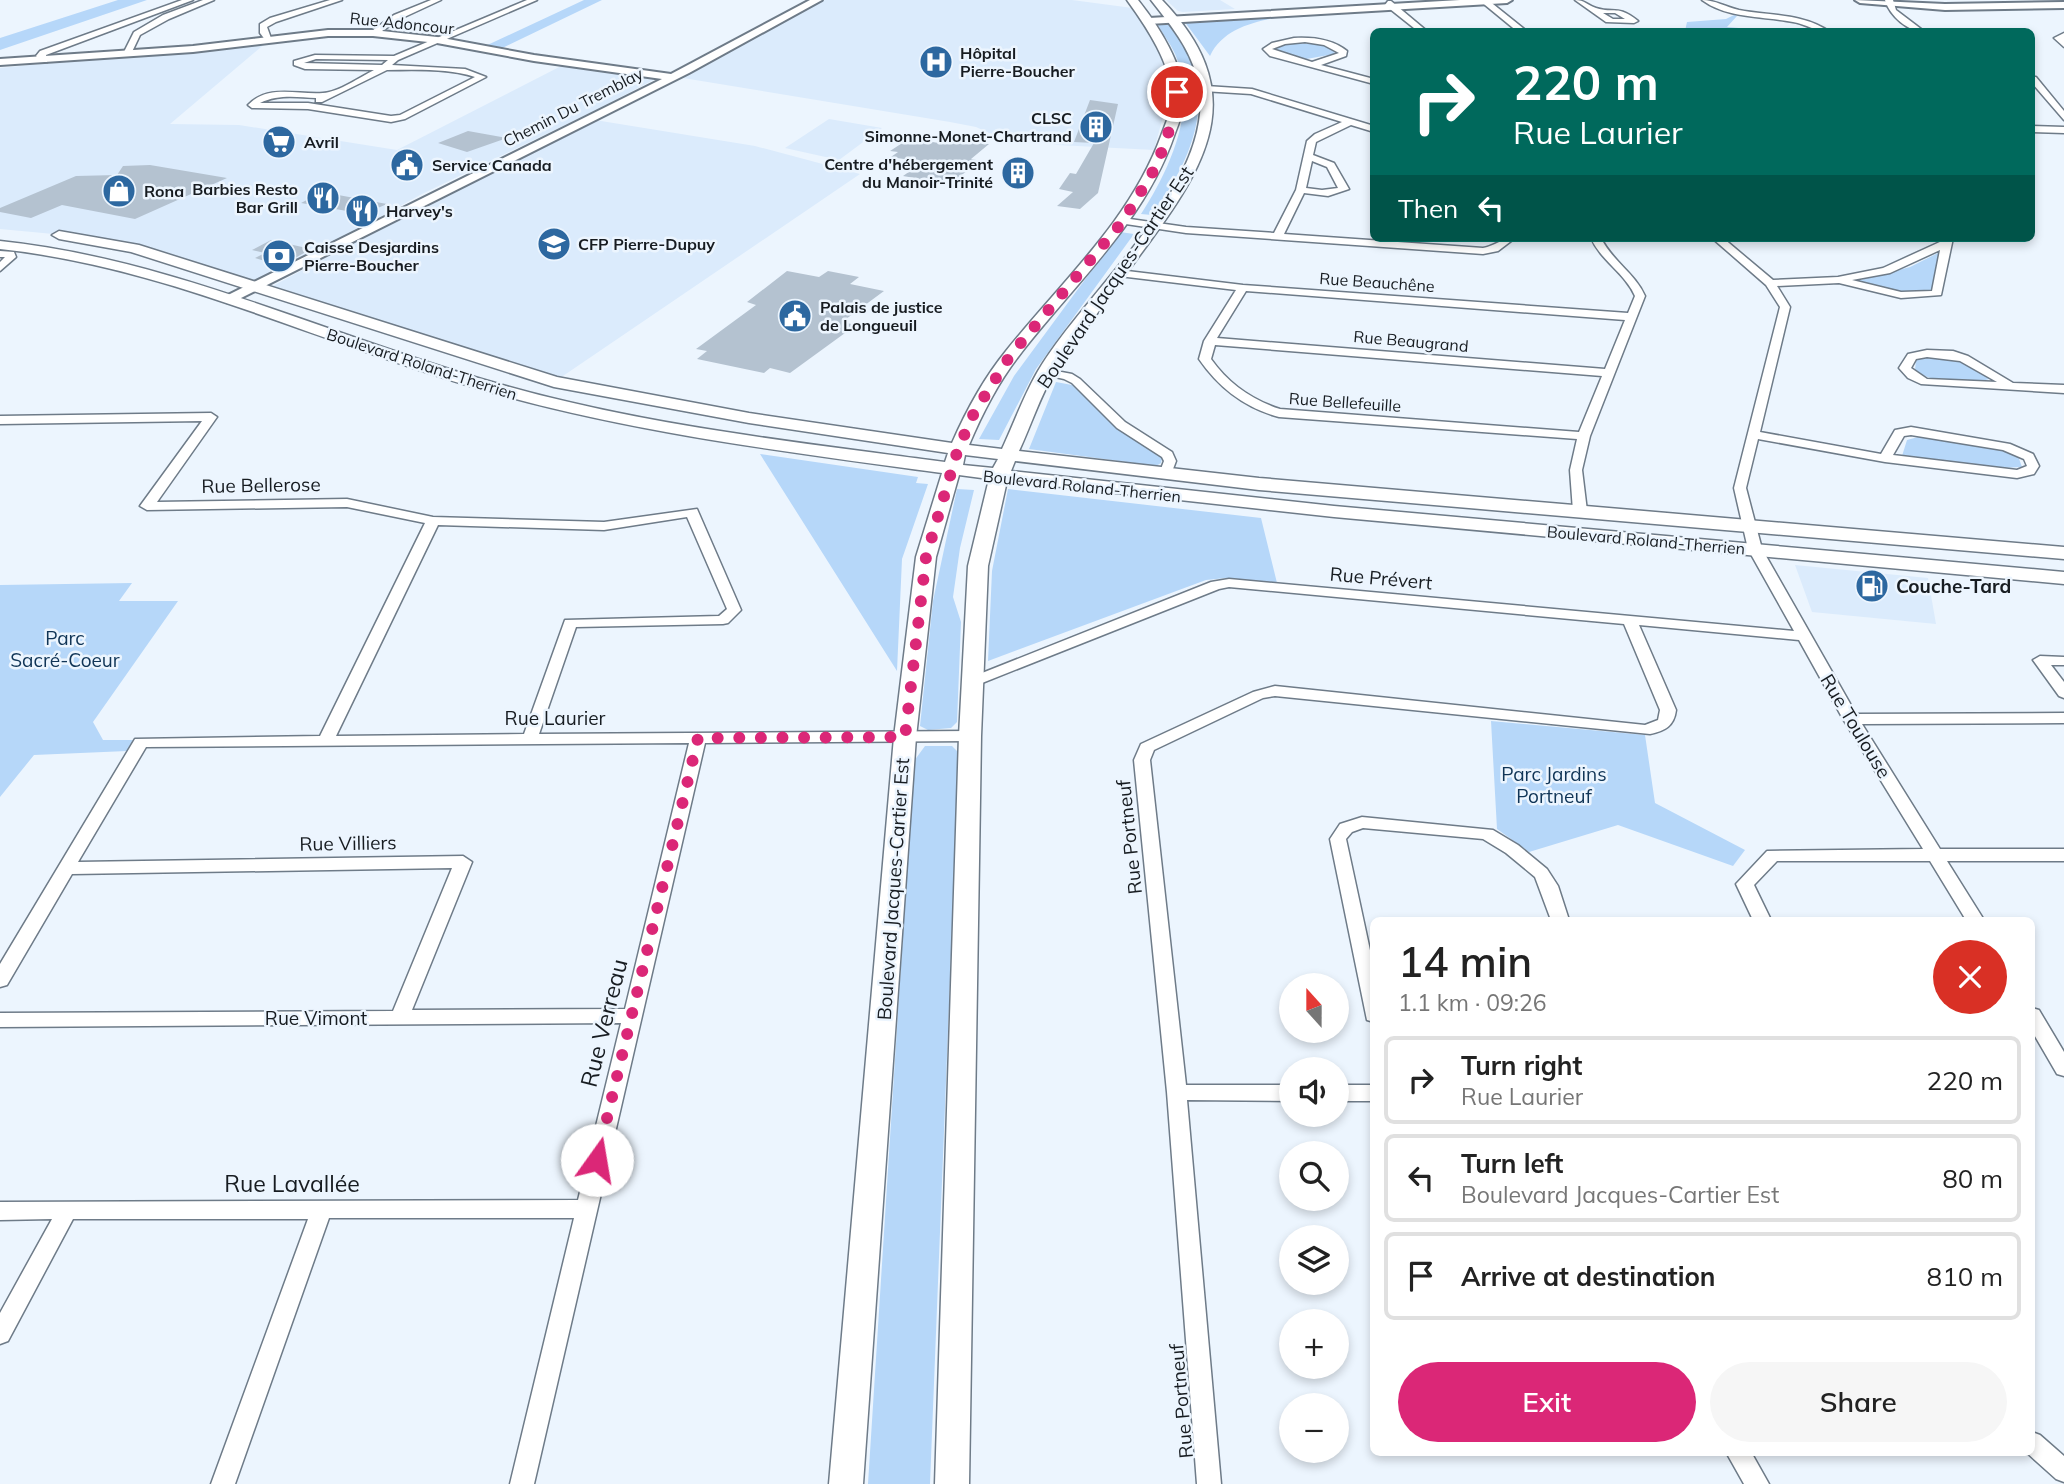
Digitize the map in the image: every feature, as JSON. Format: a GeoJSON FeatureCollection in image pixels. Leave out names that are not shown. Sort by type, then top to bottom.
{"type":"FeatureCollection","features":[{"type":"Feature","properties":{"kind":"main road","name":"Boulevard Jacques-Cartier Est"},"geometry":{"type":"LineString","coordinates":[[846,1484],[905,737],[926,557],[958,449],[974,413],[1010,356],[1123,221],[1157,165],[1178,100],[1175,77],[1165,47],[1148,19],[1132,0]]}},
{"type":"Feature","properties":{"kind":"main road","name":"Boulevard Jacques-Cartier Est"},"geometry":{"type":"LineString","coordinates":[[952,1484],[970,736],[978,566],[1003,466],[1046,373],[1155,225],[1187,177],[1199,148],[1205,120],[1206,89],[1199,61],[1174,17],[1156,0]]}},
{"type":"Feature","properties":{"kind":"main road","name":"Boulevard Roland-Therrien"},"geometry":{"type":"LineString","coordinates":[[0,232],[57,235],[134,248],[554,382],[648,401],[958,449],[1003,466],[1257,505],[2064,578]]}},
{"type":"Feature","properties":{"kind":"main road","name":"Boulevard Roland-Therrien"},"geometry":{"type":"LineString","coordinates":[[4,252],[76,253],[113,261],[478,385],[547,402],[737,438],[951,470],[1003,466],[1165,474],[2064,552]]}},
{"type":"Feature","properties":{"kind":"street"},"geometry":{"type":"LineString","coordinates":[[44,60],[40,56],[43,53],[189,0]]}},
{"type":"Feature","properties":{"kind":"street"},"geometry":{"type":"LineString","coordinates":[[128,52],[137,34],[166,17],[210,0]]}},
{"type":"Feature","properties":{"kind":"street"},"geometry":{"type":"LineString","coordinates":[[269,39],[263,26],[272,20],[338,0]]}},
{"type":"Feature","properties":{"kind":"street"},"geometry":{"type":"LineString","coordinates":[[373,33],[397,17],[437,0]]}},
{"type":"Feature","properties":{"kind":"street"},"geometry":{"type":"LineString","coordinates":[[308,106],[383,69],[395,58],[533,0]]}},
{"type":"Feature","properties":{"kind":"street","name":"Chemin Du Tremblay"},"geometry":{"type":"LineString","coordinates":[[231,299],[672,77],[817,0]]}},
{"type":"Feature","properties":{"kind":"street"},"geometry":{"type":"LineString","coordinates":[[1391,5],[1438,0]]}},
{"type":"Feature","properties":{"kind":"street"},"geometry":{"type":"LineString","coordinates":[[1148,19],[1507,0]]}},
{"type":"Feature","properties":{"kind":"street"},"geometry":{"type":"LineString","coordinates":[[1579,0],[1595,10]]}},
{"type":"Feature","properties":{"kind":"street"},"geometry":{"type":"LineString","coordinates":[[1706,0],[1731,13],[1804,21],[1818,28]]}},
{"type":"Feature","properties":{"kind":"street"},"geometry":{"type":"LineString","coordinates":[[1860,0],[1965,7],[2064,3]]}},
{"type":"Feature","properties":{"kind":"street"},"geometry":{"type":"LineString","coordinates":[[1906,0],[2064,3]]}},
{"type":"Feature","properties":{"kind":"street"},"geometry":{"type":"LineString","coordinates":[[1484,1],[1519,28]]}},
{"type":"Feature","properties":{"kind":"street"},"geometry":{"type":"LineString","coordinates":[[1888,1],[1899,17],[1915,28]]}},
{"type":"Feature","properties":{"kind":"street"},"geometry":{"type":"LineString","coordinates":[[1391,5],[1419,28]]}},
{"type":"Feature","properties":{"kind":"street"},"geometry":{"type":"LineString","coordinates":[[147,15],[166,17]]}},
{"type":"Feature","properties":{"kind":"street","name":"Rue Adoncour"},"geometry":{"type":"LineString","coordinates":[[0,64],[193,49],[328,33],[373,33],[437,40],[534,58],[672,77]]}},
{"type":"Feature","properties":{"kind":"street"},"geometry":{"type":"LineString","coordinates":[[2064,34],[2058,38],[2064,44]]}},
{"type":"Feature","properties":{"kind":"street"},"geometry":{"type":"LineString","coordinates":[[1312,65],[1343,54],[1343,51],[1327,43],[1294,41],[1275,43],[1267,49],[1273,54],[1312,65],[1370,81]]}},
{"type":"Feature","properties":{"kind":"street"},"geometry":{"type":"LineString","coordinates":[[327,96],[271,96],[257,99],[252,105],[308,106],[391,119],[402,117],[482,77],[448,69],[305,67],[298,63],[315,57],[395,58]]}},
{"type":"Feature","properties":{"kind":"street"},"geometry":{"type":"LineString","coordinates":[[2035,81],[2064,117]]}},
{"type":"Feature","properties":{"kind":"street"},"geometry":{"type":"LineString","coordinates":[[1206,89],[1252,92],[1370,128]]}},
{"type":"Feature","properties":{"kind":"street"},"geometry":{"type":"LineString","coordinates":[[1277,237],[1301,191],[1312,141],[1350,122]]}},
{"type":"Feature","properties":{"kind":"street"},"geometry":{"type":"LineString","coordinates":[[2035,130],[2064,130]]}},
{"type":"Feature","properties":{"kind":"street"},"geometry":{"type":"LineString","coordinates":[[1301,191],[1317,193],[1344,189],[1331,165],[1309,158]]}},
{"type":"Feature","properties":{"kind":"street"},"geometry":{"type":"LineString","coordinates":[[1123,221],[1277,237],[1483,251],[1494,249],[1504,242]]}},
{"type":"Feature","properties":{"kind":"street"},"geometry":{"type":"LineString","coordinates":[[1343,242],[1370,239]]}},
{"type":"Feature","properties":{"kind":"street"},"geometry":{"type":"LineString","coordinates":[[1424,242],[1436,248]]}},
{"type":"Feature","properties":{"kind":"street"},"geometry":{"type":"LineString","coordinates":[[1580,511],[1576,470],[1584,436],[1640,296],[1639,291],[1603,255],[1598,242]]}},
{"type":"Feature","properties":{"kind":"street"},"geometry":{"type":"LineString","coordinates":[[1722,242],[1770,284],[1838,280],[1886,271],[1943,242]]}},
{"type":"Feature","properties":{"kind":"street"},"geometry":{"type":"LineString","coordinates":[[1838,280],[1896,296],[1918,297],[1937,293],[1947,242]]}},
{"type":"Feature","properties":{"kind":"street"},"geometry":{"type":"LineString","coordinates":[[0,268],[4,252]]}},
{"type":"Feature","properties":{"kind":"street","name":"Rue Beauchêne"},"geometry":{"type":"LineString","coordinates":[[1119,273],[1244,288],[1633,317]]}},
{"type":"Feature","properties":{"kind":"street","name":"Rue Toulouse"},"geometry":{"type":"LineString","coordinates":[[1770,284],[1785,307],[1740,488],[1755,549],[1851,719],[1973,917]]}},
{"type":"Feature","properties":{"kind":"street"},"geometry":{"type":"LineString","coordinates":[[1210,341],[1244,288]]}},
{"type":"Feature","properties":{"kind":"street","name":"Rue Beaugrand"},"geometry":{"type":"LineString","coordinates":[[1210,341],[1610,373]]}},
{"type":"Feature","properties":{"kind":"street","name":"Rue Bellefeuille"},"geometry":{"type":"LineString","coordinates":[[1210,341],[1205,359],[1213,372],[1246,400],[1271,411],[1584,436]]}},
{"type":"Feature","properties":{"kind":"street"},"geometry":{"type":"LineString","coordinates":[[2009,385],[1966,357],[1923,354],[1912,356],[1906,368],[1912,376],[1925,382],[2064,389]]}},
{"type":"Feature","properties":{"kind":"street","name":"Boulevard Roland-Therrien"},"geometry":{"type":"LineString","coordinates":[[1046,373],[1068,376],[1076,381],[1121,425],[1168,455],[1170,461],[1165,474]]}},
{"type":"Feature","properties":{"kind":"street","name":"Rue Bellerose"},"geometry":{"type":"LineString","coordinates":[[0,420],[211,417],[147,506],[346,503],[433,522],[604,526],[692,512],[734,610],[723,620],[570,623],[530,739]]}},
{"type":"Feature","properties":{"kind":"street"},"geometry":{"type":"LineString","coordinates":[[1754,434],[1885,457],[2017,474],[2029,471],[2033,466],[2029,457],[2006,447],[1911,431],[1899,433],[1885,457]]}},
{"type":"Feature","properties":{"kind":"street"},"geometry":{"type":"LineString","coordinates":[[326,740],[433,522]]}},
{"type":"Feature","properties":{"kind":"street","name":"Rue Prévert"},"geometry":{"type":"LineString","coordinates":[[972,682],[1216,585],[1229,583],[1803,636]]}},
{"type":"Feature","properties":{"kind":"street","name":"Rue Portneuf"},"geometry":{"type":"LineString","coordinates":[[1209,1484],[1177,1092],[1142,760],[1147,747],[1258,695],[1275,691],[1645,730],[1660,728],[1668,719],[1668,710],[1630,620]]}},
{"type":"Feature","properties":{"kind":"street"},"geometry":{"type":"LineString","coordinates":[[2064,660],[2040,660],[2064,693]]}},
{"type":"Feature","properties":{"kind":"street"},"geometry":{"type":"LineString","coordinates":[[1851,719],[2064,718]]}},
{"type":"Feature","properties":{"kind":"street","name":"Rue Laurier"},"geometry":{"type":"LineString","coordinates":[[67,868],[141,741],[970,736]]}},
{"type":"Feature","properties":{"kind":"street","name":"Rue Verreau"},"geometry":{"type":"LineString","coordinates":[[522,1484],[698,738]]}},
{"type":"Feature","properties":{"kind":"street"},"geometry":{"type":"LineString","coordinates":[[1370,995],[1338,839],[1346,828],[1362,822],[1487,834],[1512,849],[1541,873],[1549,886],[1559,917]]}},
{"type":"Feature","properties":{"kind":"street"},"geometry":{"type":"LineString","coordinates":[[1761,917],[1745,884],[1773,855],[2064,855]]}},
{"type":"Feature","properties":{"kind":"street","name":"Rue Villiers"},"geometry":{"type":"LineString","coordinates":[[67,868],[463,862],[400,1017]]}},
{"type":"Feature","properties":{"kind":"street"},"geometry":{"type":"LineString","coordinates":[[0,980],[67,868]]}},
{"type":"Feature","properties":{"kind":"street","name":"Rue Vimont"},"geometry":{"type":"LineString","coordinates":[[0,1020],[631,1016]]}},
{"type":"Feature","properties":{"kind":"street"},"geometry":{"type":"LineString","coordinates":[[2035,1020],[2064,1069]]}},
{"type":"Feature","properties":{"kind":"street"},"geometry":{"type":"LineString","coordinates":[[1177,1092],[1279,1093]]}},
{"type":"Feature","properties":{"kind":"street"},"geometry":{"type":"LineString","coordinates":[[1349,1093],[1370,1093]]}},
{"type":"Feature","properties":{"kind":"street","name":"Rue Lavallée"},"geometry":{"type":"LineString","coordinates":[[0,1211],[585,1209]]}},
{"type":"Feature","properties":{"kind":"street"},"geometry":{"type":"LineString","coordinates":[[223,1484],[322,1210]]}},
{"type":"Feature","properties":{"kind":"street"},"geometry":{"type":"LineString","coordinates":[[0,1334],[67,1211]]}},
{"type":"Feature","properties":{"kind":"street"},"geometry":{"type":"LineString","coordinates":[[2035,1446],[2064,1471]]}},
{"type":"Feature","properties":{"kind":"street"},"geometry":{"type":"LineString","coordinates":[[1740,1456],[1757,1484]]}},
{"type":"Feature","properties":{"kind":"shaded area","name":"Hôpital Pierre-Boucher"},"geometry":{"type":"Polygon","coordinates":[[[825,0],[1072,0],[1140,9],[1165,47],[1167,102],[1154,150],[1058,145],[989,133],[976,127],[950,122],[677,77],[825,0]]]}},
{"type":"Feature","properties":{"kind":"shaded area"},"geometry":{"type":"Polygon","coordinates":[[[1166,0],[1220,0],[1235,9],[1183,12],[1166,0]]]}},
{"type":"Feature","properties":{"kind":"shaded area"},"geometry":{"type":"Polygon","coordinates":[[[267,42],[170,124],[239,125],[397,150],[569,62],[661,76],[422,194],[260,283],[155,250],[107,239],[0,229],[0,68],[267,42]]]}},
{"type":"Feature","properties":{"kind":"shaded area"},"geometry":{"type":"Polygon","coordinates":[[[829,119],[882,128],[839,160],[785,148],[829,119]]]}},
{"type":"Feature","properties":{"kind":"shaded area","name":"CFP Pierre-Dupuy"},"geometry":{"type":"Polygon","coordinates":[[[595,120],[755,146],[860,174],[560,378],[269,288],[433,200],[595,120]]]}},
{"type":"Feature","properties":{"kind":"shaded area"},"geometry":{"type":"Polygon","coordinates":[[[1795,565],[1928,578],[1936,624],[1812,612],[1795,565]]]}},
{"type":"Feature","properties":{"kind":"green space"},"geometry":{"type":"Polygon","coordinates":[[[118,0],[147,0],[0,50],[0,38],[118,0]]]}},
{"type":"Feature","properties":{"kind":"green space"},"geometry":{"type":"Polygon","coordinates":[[[584,0],[602,0],[496,51],[481,48],[584,0]]]}},
{"type":"Feature","properties":{"kind":"green space"},"geometry":{"type":"Polygon","coordinates":[[[1309,13],[1239,28],[1217,44],[1210,56],[1184,21],[1309,13]]]}},
{"type":"Feature","properties":{"kind":"green space"},"geometry":{"type":"Polygon","coordinates":[[[1737,16],[1727,27],[1739,28],[1686,28],[1687,22],[1737,16]]]}},
{"type":"Feature","properties":{"kind":"green space"},"geometry":{"type":"Polygon","coordinates":[[[1158,25],[1169,25],[1190,57],[1199,103],[1196,124],[1184,162],[1152,215],[1141,214],[1170,160],[1182,119],[1184,99],[1183,79],[1177,59],[1158,25]]]}},
{"type":"Feature","properties":{"kind":"green space"},"geometry":{"type":"Polygon","coordinates":[[[1320,44],[1336,49],[1334,54],[1301,60],[1273,50],[1281,45],[1320,44]]]}},
{"type":"Feature","properties":{"kind":"green space"},"geometry":{"type":"Polygon","coordinates":[[[1120,232],[1134,234],[1036,369],[999,440],[979,439],[1014,376],[1120,232]]]}},
{"type":"Feature","properties":{"kind":"green space"},"geometry":{"type":"Polygon","coordinates":[[[1942,251],[1933,289],[1915,293],[1895,292],[1857,281],[1910,267],[1942,251]]]}},
{"type":"Feature","properties":{"kind":"green space"},"geometry":{"type":"Polygon","coordinates":[[[1931,355],[1963,360],[1989,379],[1950,382],[1930,378],[1915,370],[1916,360],[1931,355]]]}},
{"type":"Feature","properties":{"kind":"green space"},"geometry":{"type":"Polygon","coordinates":[[[1056,382],[1072,385],[1122,432],[1162,458],[1161,463],[1156,466],[1029,449],[1056,382]]]}},
{"type":"Feature","properties":{"kind":"green space"},"geometry":{"type":"Polygon","coordinates":[[[1918,437],[2001,449],[2018,456],[2022,467],[2002,468],[1902,456],[1907,440],[1918,437]]]}},
{"type":"Feature","properties":{"kind":"green space"},"geometry":{"type":"Polygon","coordinates":[[[760,454],[918,477],[916,483],[928,484],[902,559],[897,671],[760,454]]]}},
{"type":"Feature","properties":{"kind":"green space"},"geometry":{"type":"Polygon","coordinates":[[[957,489],[974,490],[960,548],[953,597],[961,622],[957,722],[951,728],[928,730],[920,726],[933,601],[957,489]]]}},
{"type":"Feature","properties":{"kind":"green space"},"geometry":{"type":"Polygon","coordinates":[[[1008,489],[1261,518],[1277,583],[1226,578],[1206,580],[988,661],[992,571],[1008,489]]]}},
{"type":"Feature","properties":{"kind":"green space","name":"Parc Sacré-Coeur"},"geometry":{"type":"Polygon","coordinates":[[[132,583],[119,601],[178,601],[93,722],[103,740],[133,740],[127,751],[34,755],[0,797],[0,585],[132,583]]]}},
{"type":"Feature","properties":{"kind":"green space","name":"Parc Jardins Portneuf"},"geometry":{"type":"Polygon","coordinates":[[[1491,721],[1645,735],[1655,803],[1745,850],[1733,866],[1618,825],[1529,852],[1497,829],[1491,721]]]}},
{"type":"Feature","properties":{"kind":"green space"},"geometry":{"type":"Polygon","coordinates":[[[925,746],[952,746],[959,753],[930,1484],[868,1484],[914,761],[925,746]]]}},
{"type":"Feature","properties":{"kind":"building"},"geometry":{"type":"Polygon","coordinates":[[[1090,100],[1118,104],[1098,193],[1080,209],[1057,206],[1073,192],[1059,189],[1070,173],[1076,174],[1094,143],[1074,142],[1090,100]]]}},
{"type":"Feature","properties":{"kind":"building"},"geometry":{"type":"Polygon","coordinates":[[[468,131],[507,138],[467,152],[438,143],[468,131]]]}},
{"type":"Feature","properties":{"kind":"building"},"geometry":{"type":"Polygon","coordinates":[[[953,136],[989,144],[971,159],[981,161],[949,184],[903,176],[923,162],[891,157],[898,152],[890,151],[910,138],[944,144],[953,136]]]}},
{"type":"Feature","properties":{"kind":"building","name":"Rona"},"geometry":{"type":"Polygon","coordinates":[[[150,165],[227,178],[135,219],[62,205],[31,218],[0,212],[0,208],[76,176],[117,175],[123,166],[150,165]]]}},
{"type":"Feature","properties":{"kind":"building"},"geometry":{"type":"Polygon","coordinates":[[[322,192],[387,204],[364,214],[301,203],[322,192]]]}},
{"type":"Feature","properties":{"kind":"building","name":"Caisse Desjardins Pierre-Boucher"},"geometry":{"type":"Polygon","coordinates":[[[271,240],[311,249],[281,266],[255,258],[265,253],[252,250],[271,240]]]}},
{"type":"Feature","properties":{"kind":"building","name":"Palais de justice de Longueuil"},"geometry":{"type":"Polygon","coordinates":[[[787,271],[819,277],[828,271],[859,277],[850,284],[884,291],[842,322],[856,325],[790,373],[770,368],[764,373],[697,359],[707,351],[696,349],[756,305],[747,302],[787,271]]]}},
{"type":"Feature","properties":{"kind":"place","name":"Hôpital Pierre-Boucher"},"geometry":{"type":"Point","coordinates":[936,62]}},
{"type":"Feature","properties":{"kind":"place","name":"CLSC Simonne-Monet-Chartrand"},"geometry":{"type":"Point","coordinates":[1096,127]}},
{"type":"Feature","properties":{"kind":"place","name":"Avril"},"geometry":{"type":"Point","coordinates":[279,142]}},
{"type":"Feature","properties":{"kind":"place","name":"Service Canada"},"geometry":{"type":"Point","coordinates":[407,165]}},
{"type":"Feature","properties":{"kind":"place","name":"Centre d'hébergement du Manoir-Trinité"},"geometry":{"type":"Point","coordinates":[1018,173]}},
{"type":"Feature","properties":{"kind":"place","name":"Rona"},"geometry":{"type":"Point","coordinates":[119,191]}},
{"type":"Feature","properties":{"kind":"place","name":"Barbies Resto Bar Grill"},"geometry":{"type":"Point","coordinates":[323,198]}},
{"type":"Feature","properties":{"kind":"place","name":"Harvey's"},"geometry":{"type":"Point","coordinates":[362,211]}},
{"type":"Feature","properties":{"kind":"place","name":"CFP Pierre-Dupuy"},"geometry":{"type":"Point","coordinates":[554,244]}},
{"type":"Feature","properties":{"kind":"place","name":"Caisse Desjardins Pierre-Boucher"},"geometry":{"type":"Point","coordinates":[279,256]}},
{"type":"Feature","properties":{"kind":"place","name":"Palais de justice de Longueuil"},"geometry":{"type":"Point","coordinates":[795,316]}},
{"type":"Feature","properties":{"kind":"place","name":"Couche-Tard"},"geometry":{"type":"Point","coordinates":[1872,586]}},
{"type":"Feature","properties":{"kind":"route"},"geometry":{"type":"LineString","coordinates":[[597,1160],[698,738],[905,737],[926,557],[958,449],[974,413],[1010,356],[1123,221],[1157,165],[1172,122],[1178,100],[1177,92]]}}]}
